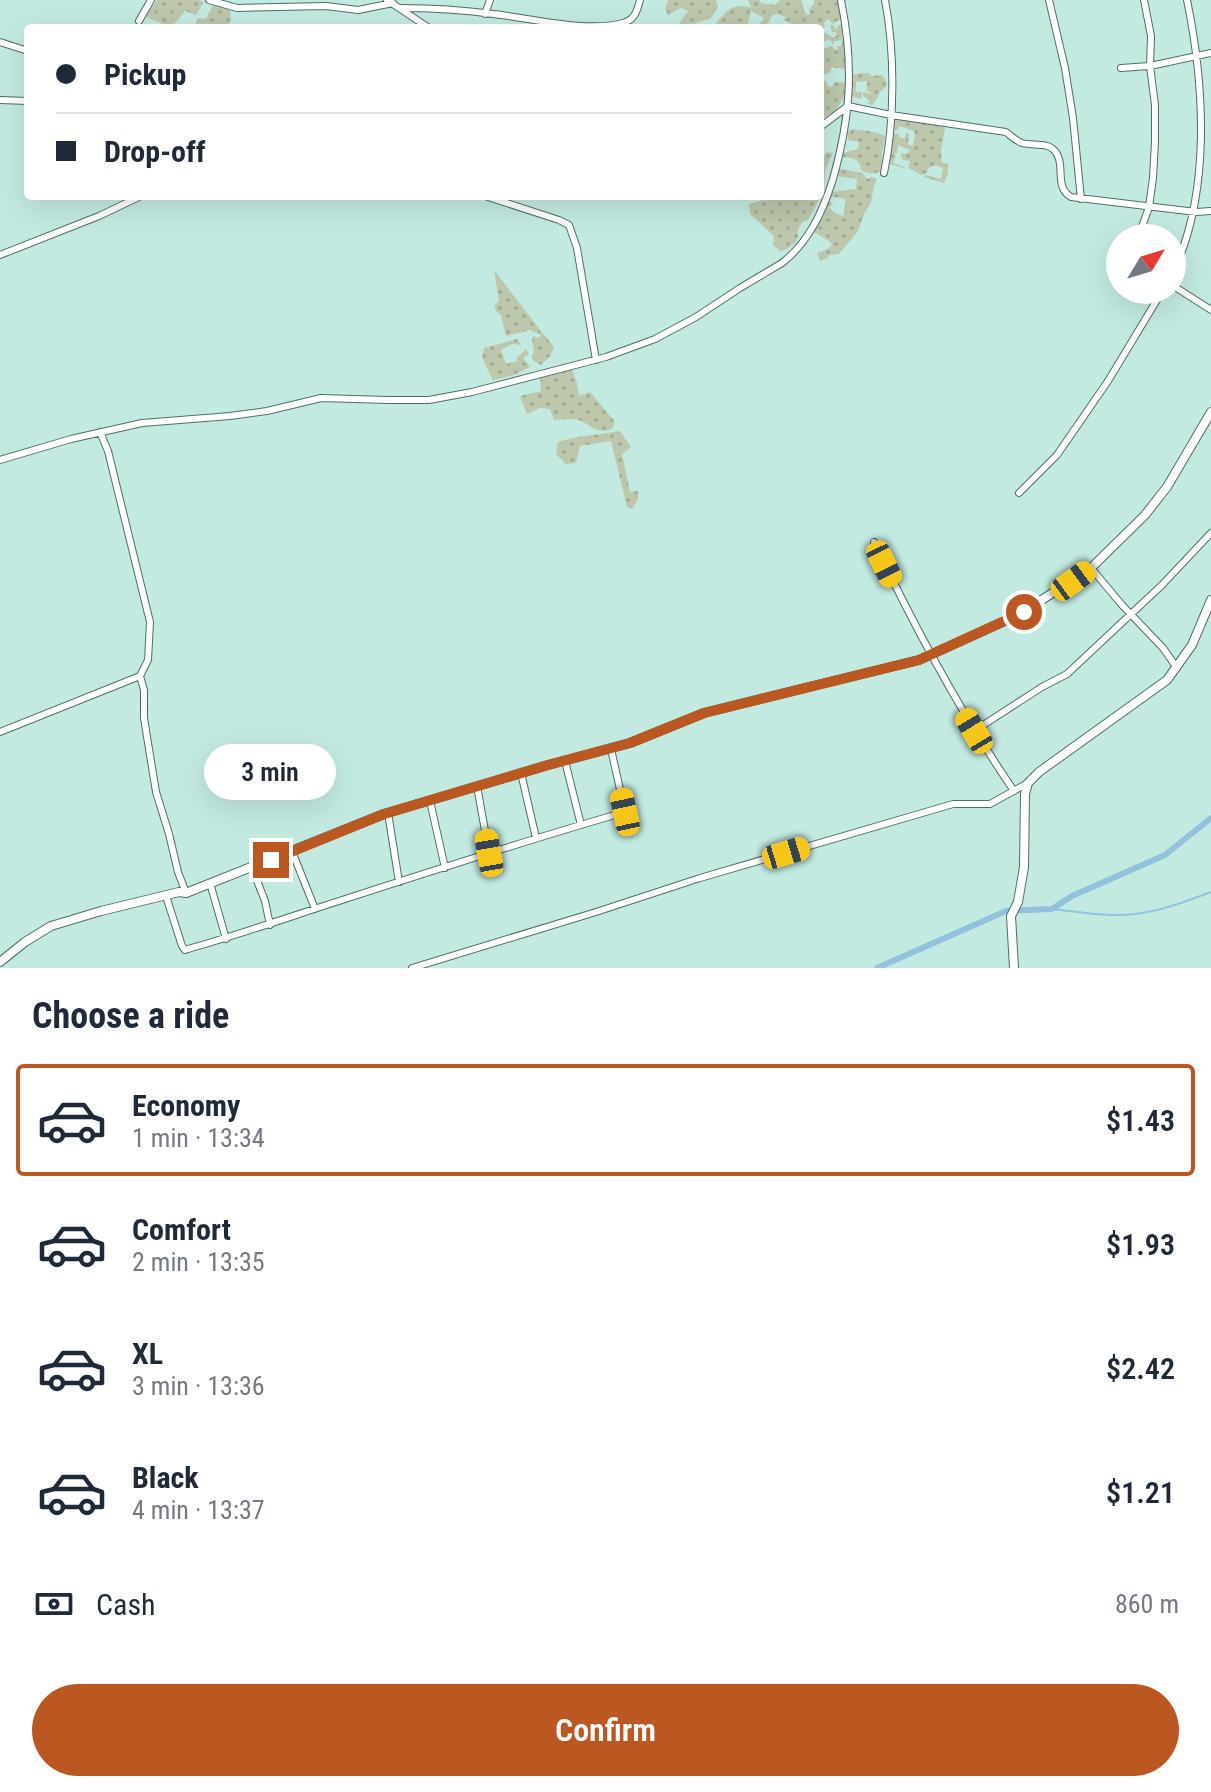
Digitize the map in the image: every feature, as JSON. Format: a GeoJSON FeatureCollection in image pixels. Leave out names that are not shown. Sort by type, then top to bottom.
{"type":"FeatureCollection","features":[{"type":"Feature","properties":{"kind":"main road"},"geometry":{"type":"LineString","coordinates":[[0,962],[51,926],[101,911],[179,892],[186,893],[388,813],[630,743],[704,713],[919,660],[1020,614],[1091,568],[1160,496],[1211,412]]}},
{"type":"Feature","properties":{"kind":"main road"},"geometry":{"type":"LineString","coordinates":[[1014,968],[1011,916],[1018,902],[1024,867],[1025,794],[1028,783],[1059,757],[1158,688],[1177,668],[1192,645],[1211,600]]}},
{"type":"Feature","properties":{"kind":"street"},"geometry":{"type":"LineString","coordinates":[[139,21],[151,0]]}},
{"type":"Feature","properties":{"kind":"street"},"geometry":{"type":"LineString","coordinates":[[209,0],[237,8],[326,6],[358,10],[390,2],[423,24]]}},
{"type":"Feature","properties":{"kind":"street"},"geometry":{"type":"LineString","coordinates":[[485,14],[490,0]]}},
{"type":"Feature","properties":{"kind":"street"},"geometry":{"type":"LineString","coordinates":[[612,24],[626,22],[636,14],[640,0]]}},
{"type":"Feature","properties":{"kind":"street"},"geometry":{"type":"LineString","coordinates":[[0,460],[71,439],[142,423],[267,411],[321,398],[429,400],[472,392],[596,360],[633,348],[680,326],[792,255],[817,221],[843,145],[848,106],[847,30],[841,0]]}},
{"type":"Feature","properties":{"kind":"street"},"geometry":{"type":"LineString","coordinates":[[884,173],[891,115],[891,31],[885,0]]}},
{"type":"Feature","properties":{"kind":"street"},"geometry":{"type":"LineString","coordinates":[[1049,0],[1065,68],[1081,199]]}},
{"type":"Feature","properties":{"kind":"street"},"geometry":{"type":"LineString","coordinates":[[1143,224],[1153,178],[1155,122],[1151,36],[1144,0]]}},
{"type":"Feature","properties":{"kind":"street"},"geometry":{"type":"LineString","coordinates":[[1186,244],[1201,188],[1203,141],[1198,54],[1187,0]]}},
{"type":"Feature","properties":{"kind":"street"},"geometry":{"type":"LineString","coordinates":[[401,8],[442,8],[568,24]]}},
{"type":"Feature","properties":{"kind":"street"},"geometry":{"type":"LineString","coordinates":[[0,42],[24,50]]}},
{"type":"Feature","properties":{"kind":"street"},"geometry":{"type":"LineString","coordinates":[[1121,68],[1150,66],[1211,53]]}},
{"type":"Feature","properties":{"kind":"street"},"geometry":{"type":"LineString","coordinates":[[0,100],[24,101]]}},
{"type":"Feature","properties":{"kind":"street"},"geometry":{"type":"LineString","coordinates":[[824,124],[848,106],[1006,132],[1021,143],[1054,150],[1063,190],[1067,195],[1149,207],[1211,211]]}},
{"type":"Feature","properties":{"kind":"street"},"geometry":{"type":"LineString","coordinates":[[0,255],[133,200]]}},
{"type":"Feature","properties":{"kind":"street"},"geometry":{"type":"LineString","coordinates":[[497,200],[569,225],[577,248],[596,360]]}},
{"type":"Feature","properties":{"kind":"street"},"geometry":{"type":"LineString","coordinates":[[1186,293],[1210,307]]}},
{"type":"Feature","properties":{"kind":"street"},"geometry":{"type":"LineString","coordinates":[[1019,493],[1057,455],[1108,381],[1155,304]]}},
{"type":"Feature","properties":{"kind":"street"},"geometry":{"type":"LineString","coordinates":[[0,732],[140,676],[148,660],[150,622],[108,451],[100,432]]}},
{"type":"Feature","properties":{"kind":"street"},"geometry":{"type":"LineString","coordinates":[[974,731],[1067,674],[1132,614],[1211,533]]}},
{"type":"Feature","properties":{"kind":"street"},"geometry":{"type":"LineString","coordinates":[[874,542],[930,655],[974,731],[1014,791]]}},
{"type":"Feature","properties":{"kind":"street"},"geometry":{"type":"LineString","coordinates":[[1091,568],[1163,648],[1177,668]]}},
{"type":"Feature","properties":{"kind":"street"},"geometry":{"type":"LineString","coordinates":[[140,676],[156,792],[186,893]]}},
{"type":"Feature","properties":{"kind":"street"},"geometry":{"type":"LineString","coordinates":[[166,896],[185,950],[625,812],[611,749]]}},
{"type":"Feature","properties":{"kind":"street"},"geometry":{"type":"LineString","coordinates":[[565,761],[581,825]]}},
{"type":"Feature","properties":{"kind":"street"},"geometry":{"type":"LineString","coordinates":[[521,773],[536,838]]}},
{"type":"Feature","properties":{"kind":"street"},"geometry":{"type":"LineString","coordinates":[[412,968],[941,807],[961,803],[990,804],[1028,783]]}},
{"type":"Feature","properties":{"kind":"street"},"geometry":{"type":"LineString","coordinates":[[477,786],[489,853]]}},
{"type":"Feature","properties":{"kind":"street"},"geometry":{"type":"LineString","coordinates":[[430,801],[445,868]]}},
{"type":"Feature","properties":{"kind":"street"},"geometry":{"type":"LineString","coordinates":[[388,813],[399,882]]}},
{"type":"Feature","properties":{"kind":"street"},"geometry":{"type":"LineString","coordinates":[[292,851],[315,909]]}},
{"type":"Feature","properties":{"kind":"street"},"geometry":{"type":"LineString","coordinates":[[252,868],[265,901],[270,925]]}},
{"type":"Feature","properties":{"kind":"street"},"geometry":{"type":"LineString","coordinates":[[210,883],[226,939]]}},
{"type":"Feature","properties":{"kind":"green space"},"geometry":{"type":"Polygon","coordinates":[[[157,0],[204,2],[196,15],[185,11],[172,24],[146,17],[157,0]]]}},
{"type":"Feature","properties":{"kind":"green space"},"geometry":{"type":"Polygon","coordinates":[[[668,0],[716,0],[718,7],[711,18],[695,24],[680,24],[688,11],[681,8],[668,15],[665,8],[668,0]]]}},
{"type":"Feature","properties":{"kind":"green space"},"geometry":{"type":"Polygon","coordinates":[[[748,0],[775,5],[780,0],[801,0],[806,15],[810,14],[814,0],[837,0],[843,18],[832,24],[829,19],[824,24],[792,24],[778,14],[772,15],[768,24],[759,24],[764,18],[751,11],[747,24],[716,24],[730,9],[751,7],[748,0]]]}},
{"type":"Feature","properties":{"kind":"green space"},"geometry":{"type":"Polygon","coordinates":[[[213,5],[230,9],[228,24],[196,24],[198,18],[206,19],[213,5]]]}},
{"type":"Feature","properties":{"kind":"green space"},"geometry":{"type":"Polygon","coordinates":[[[843,24],[849,27],[844,33],[845,37],[834,41],[833,45],[830,39],[824,41],[824,32],[832,37],[837,35],[830,25],[834,25],[835,30],[843,24]]]}},
{"type":"Feature","properties":{"kind":"green space"},"geometry":{"type":"Polygon","coordinates":[[[842,40],[846,69],[832,67],[829,73],[824,74],[824,48],[832,46],[836,51],[842,40]]]}},
{"type":"Feature","properties":{"kind":"green space"},"geometry":{"type":"Polygon","coordinates":[[[869,73],[884,77],[887,86],[873,105],[868,104],[870,100],[863,96],[863,92],[872,93],[867,91],[867,81],[856,82],[856,92],[862,93],[861,99],[851,96],[849,75],[869,73]]]}},
{"type":"Feature","properties":{"kind":"green space"},"geometry":{"type":"Polygon","coordinates":[[[824,80],[832,87],[835,82],[846,83],[847,91],[836,111],[824,117],[824,80]]]}},
{"type":"Feature","properties":{"kind":"green space"},"geometry":{"type":"Polygon","coordinates":[[[894,113],[945,128],[941,152],[942,163],[948,164],[948,173],[944,183],[924,177],[941,179],[943,168],[935,165],[921,175],[908,168],[910,161],[903,160],[900,154],[910,150],[898,145],[893,163],[906,169],[887,163],[892,133],[905,138],[907,132],[908,144],[913,146],[915,136],[914,131],[900,126],[890,131],[894,113]]]}},
{"type":"Feature","properties":{"kind":"green space"},"geometry":{"type":"Polygon","coordinates":[[[853,129],[885,136],[883,170],[867,172],[861,170],[855,159],[842,157],[843,153],[858,149],[859,142],[848,140],[847,131],[853,129]]]}},
{"type":"Feature","properties":{"kind":"green space"},"geometry":{"type":"Polygon","coordinates":[[[826,152],[833,153],[825,171],[824,191],[824,156],[826,152]]]}},
{"type":"Feature","properties":{"kind":"green space"},"geometry":{"type":"Polygon","coordinates":[[[836,168],[862,173],[867,179],[877,179],[871,203],[858,231],[839,254],[820,260],[817,253],[832,245],[811,230],[826,200],[833,203],[829,207],[835,213],[843,216],[846,199],[828,196],[832,192],[856,189],[857,179],[837,176],[836,168]]]}},
{"type":"Feature","properties":{"kind":"green space"},"geometry":{"type":"Polygon","coordinates":[[[763,200],[819,200],[808,220],[802,222],[798,229],[795,243],[780,251],[773,245],[774,236],[750,214],[749,204],[763,200]]]}},
{"type":"Feature","properties":{"kind":"green space"},"geometry":{"type":"Polygon","coordinates":[[[494,270],[554,347],[541,365],[532,360],[532,342],[533,336],[539,338],[541,335],[530,330],[506,336],[501,315],[494,306],[499,301],[494,270]]]}},
{"type":"Feature","properties":{"kind":"green space"},"geometry":{"type":"Polygon","coordinates":[[[517,339],[521,345],[512,344],[501,350],[506,364],[517,361],[526,349],[529,355],[523,358],[530,367],[493,380],[482,358],[484,348],[517,339]]]}},
{"type":"Feature","properties":{"kind":"green space"},"geometry":{"type":"Polygon","coordinates":[[[571,367],[579,396],[590,392],[615,422],[612,429],[598,430],[575,420],[554,420],[550,409],[540,408],[527,414],[520,396],[541,391],[540,374],[571,367]]]}},
{"type":"Feature","properties":{"kind":"green space"},"geometry":{"type":"Polygon","coordinates":[[[620,431],[631,447],[622,454],[630,492],[638,491],[638,499],[632,509],[627,507],[611,441],[580,446],[576,463],[566,464],[556,454],[558,442],[620,431]]]}},
{"type":"Feature","properties":{"kind":"waterway"},"geometry":{"type":"LineString","coordinates":[[877,968],[1006,911],[1052,909],[1072,896],[1165,855],[1211,818]]}},
{"type":"Feature","properties":{"kind":"waterway"},"geometry":{"type":"LineString","coordinates":[[1052,909],[1106,915],[1139,914],[1211,892]]}},
{"type":"Feature","properties":{"kind":"route"},"geometry":{"type":"LineString","coordinates":[[271,860],[384,814],[630,743],[704,713],[919,660],[1024,612]]}}]}
